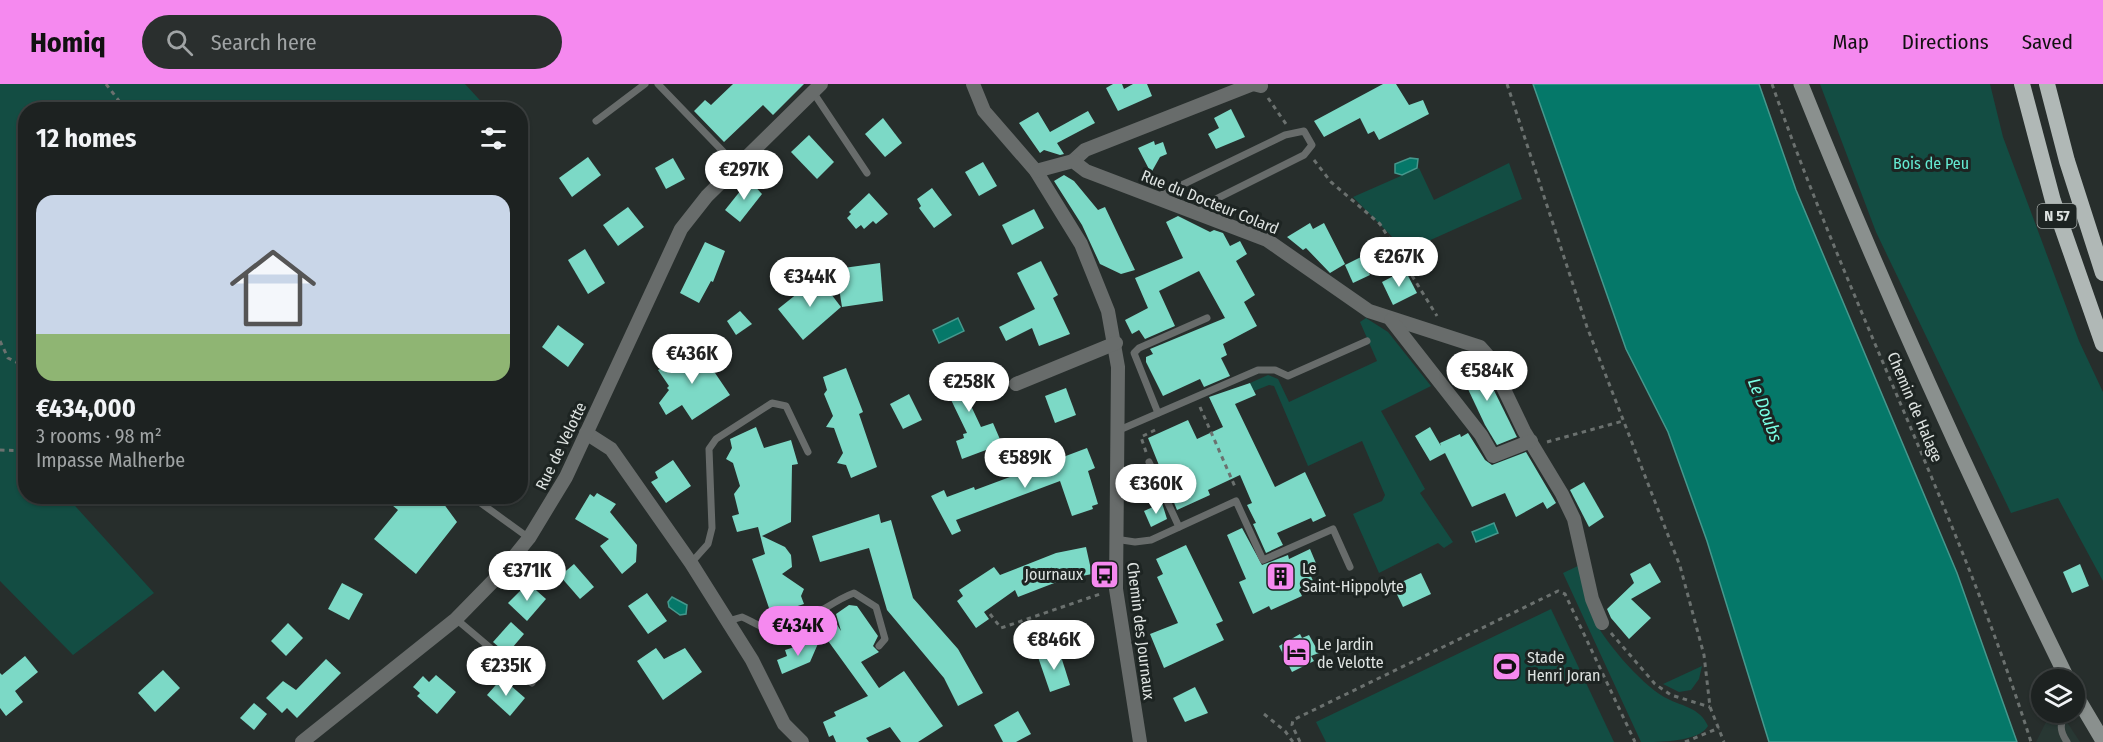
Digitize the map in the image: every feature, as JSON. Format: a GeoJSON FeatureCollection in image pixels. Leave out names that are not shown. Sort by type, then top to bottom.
{"type":"FeatureCollection","features":[{"type":"Feature","properties":{"kind":"highway","name":"N 57"},"geometry":{"type":"LineString","coordinates":[[2022,84],[2063,234],[2103,344]]}},
{"type":"Feature","properties":{"kind":"highway","name":"N 57"},"geometry":{"type":"LineString","coordinates":[[2047,84],[2067,161],[2103,273]]}},
{"type":"Feature","properties":{"kind":"main road"},"geometry":{"type":"LineString","coordinates":[[1801,84],[1869,251],[2063,669]]}},
{"type":"Feature","properties":{"kind":"main road"},"geometry":{"type":"LineString","coordinates":[[2085,714],[2103,741]]}},
{"type":"Feature","properties":{"kind":"street","name":"Chemin des Journaux"},"geometry":{"type":"LineString","coordinates":[[973,84],[984,111],[1036,171],[1085,252],[1108,311],[1116,343],[1116,589],[1140,742]]}},
{"type":"Feature","properties":{"kind":"street"},"geometry":{"type":"LineString","coordinates":[[1036,171],[1072,161],[1085,150],[1256,85]]}},
{"type":"Feature","properties":{"kind":"street","name":"Rue de Velotte"},"geometry":{"type":"LineString","coordinates":[[302,742],[456,620],[501,573],[529,538],[566,477],[681,229],[707,196],[817,88]]}},
{"type":"Feature","properties":{"kind":"street","name":"Rue du Docteur Colard"},"geometry":{"type":"LineString","coordinates":[[1072,161],[1086,171],[1267,240],[1369,311],[1391,320],[1446,334],[1480,347],[1488,356],[1574,519],[1592,599],[1602,623]]}},
{"type":"Feature","properties":{"kind":"street","name":"Rue du Docteur Colard"},"geometry":{"type":"LineString","coordinates":[[1391,320],[1475,427],[1493,456],[1532,443]]}},
{"type":"Feature","properties":{"kind":"street"},"geometry":{"type":"LineString","coordinates":[[1016,384],[1116,343]]}},
{"type":"Feature","properties":{"kind":"street"},"geometry":{"type":"LineString","coordinates":[[586,433],[611,449],[691,563],[729,621],[784,724],[802,742]]}},
{"type":"Feature","properties":{"kind":"lane"},"geometry":{"type":"LineString","coordinates":[[596,121],[645,84]]}},
{"type":"Feature","properties":{"kind":"lane"},"geometry":{"type":"LineString","coordinates":[[658,84],[737,166]]}},
{"type":"Feature","properties":{"kind":"lane"},"geometry":{"type":"LineString","coordinates":[[817,88],[867,172]]}},
{"type":"Feature","properties":{"kind":"lane"},"geometry":{"type":"LineString","coordinates":[[1157,198],[1293,133],[1304,131],[1312,145],[1307,151],[1192,211]]}},
{"type":"Feature","properties":{"kind":"lane"},"geometry":{"type":"LineString","coordinates":[[1158,413],[1134,353],[1139,348],[1207,318]]}},
{"type":"Feature","properties":{"kind":"lane"},"geometry":{"type":"LineString","coordinates":[[1117,431],[1258,370],[1275,370],[1288,376],[1366,341]]}},
{"type":"Feature","properties":{"kind":"lane"},"geometry":{"type":"LineString","coordinates":[[691,563],[708,544],[712,528],[709,449],[716,439],[772,403],[786,406],[808,452]]}},
{"type":"Feature","properties":{"kind":"lane"},"geometry":{"type":"LineString","coordinates":[[1149,462],[1179,527]]}},
{"type":"Feature","properties":{"kind":"lane"},"geometry":{"type":"LineString","coordinates":[[1115,539],[1135,542],[1151,540],[1236,501],[1263,560],[1333,529],[1350,567]]}},
{"type":"Feature","properties":{"kind":"lane"},"geometry":{"type":"LineString","coordinates":[[482,504],[529,538]]}},
{"type":"Feature","properties":{"kind":"lane"},"geometry":{"type":"LineString","coordinates":[[729,621],[742,617],[763,627],[780,629],[800,623],[839,598],[854,594],[876,607],[885,639],[879,646]]}},
{"type":"Feature","properties":{"kind":"lane"},"geometry":{"type":"LineString","coordinates":[[456,620],[532,682]]}},
{"type":"Feature","properties":{"kind":"lane"},"geometry":{"type":"LineString","coordinates":[[2061,723],[2061,732],[2067,742]]}},
{"type":"Feature","properties":{"kind":"path"},"geometry":{"type":"LineString","coordinates":[[106,84],[120,102]]}},
{"type":"Feature","properties":{"kind":"path"},"geometry":{"type":"LineString","coordinates":[[1507,84],[1587,327],[1680,566],[1704,655],[1710,707],[1724,742]]}},
{"type":"Feature","properties":{"kind":"path","name":"Chemin de Halage"},"geometry":{"type":"LineString","coordinates":[[1772,84],[1806,183],[1952,524],[2031,742]]}},
{"type":"Feature","properties":{"kind":"path"},"geometry":{"type":"LineString","coordinates":[[1256,85],[1293,133]]}},
{"type":"Feature","properties":{"kind":"path"},"geometry":{"type":"LineString","coordinates":[[1307,151],[1331,182],[1380,224],[1426,296],[1446,334]]}},
{"type":"Feature","properties":{"kind":"path"},"geometry":{"type":"LineString","coordinates":[[0,341],[8,358],[18,363]]}},
{"type":"Feature","properties":{"kind":"path"},"geometry":{"type":"LineString","coordinates":[[1195,398],[1237,491],[1236,501]]}},
{"type":"Feature","properties":{"kind":"path"},"geometry":{"type":"LineString","coordinates":[[1149,462],[1141,437],[1157,429],[1150,416]]}},
{"type":"Feature","properties":{"kind":"path"},"geometry":{"type":"LineString","coordinates":[[1532,443],[1623,421]]}},
{"type":"Feature","properties":{"kind":"path"},"geometry":{"type":"LineString","coordinates":[[0,450],[18,451]]}},
{"type":"Feature","properties":{"kind":"path"},"geometry":{"type":"LineString","coordinates":[[990,614],[1001,628],[1116,589]]}},
{"type":"Feature","properties":{"kind":"path"},"geometry":{"type":"LineString","coordinates":[[1300,742],[1292,725],[1293,720],[1558,591],[1565,594],[1635,742]]}},
{"type":"Feature","properties":{"kind":"path"},"geometry":{"type":"LineString","coordinates":[[1602,623],[1655,684],[1671,695],[1710,707]]}},
{"type":"Feature","properties":{"kind":"path"},"geometry":{"type":"LineString","coordinates":[[1264,714],[1285,730],[1293,742]]}},
{"type":"Feature","properties":{"kind":"path"},"geometry":{"type":"LineString","coordinates":[[1685,742],[1719,728]]}},
{"type":"Feature","properties":{"kind":"shaded area"},"geometry":{"type":"Polygon","coordinates":[[[2046,723],[2068,723],[2080,742],[2036,742],[2046,723]]]}},
{"type":"Feature","properties":{"kind":"green space"},"geometry":{"type":"Polygon","coordinates":[[[0,84],[465,84],[482,102],[18,102],[18,504],[73,504],[154,593],[73,655],[0,581],[0,84]]]}},
{"type":"Feature","properties":{"kind":"green space","name":"Bois de Peu"},"geometry":{"type":"Polygon","coordinates":[[[1820,84],[1990,84],[2003,137],[2079,341],[2103,392],[2103,581],[2058,498],[2011,513],[1876,232],[1820,84]]]}},
{"type":"Feature","properties":{"kind":"green space"},"geometry":{"type":"Polygon","coordinates":[[[1509,163],[1522,199],[1406,251],[1353,197],[1419,168],[1434,200],[1509,163]]]}},
{"type":"Feature","properties":{"kind":"green space"},"geometry":{"type":"Polygon","coordinates":[[[1366,318],[1388,332],[1431,386],[1381,411],[1425,489],[1420,493],[1453,542],[1444,548],[1438,543],[1379,573],[1353,514],[1382,501],[1385,495],[1362,441],[1308,466],[1274,386],[1269,385],[1254,391],[1250,383],[1268,375],[1278,379],[1289,402],[1377,361],[1360,322],[1366,318]]]}},
{"type":"Feature","properties":{"kind":"green space"},"geometry":{"type":"Polygon","coordinates":[[[1580,565],[1591,614],[1604,636],[1644,682],[1664,697],[1700,715],[1708,726],[1703,731],[1678,740],[1641,742],[1563,573],[1580,565]]]}},
{"type":"Feature","properties":{"kind":"green space","name":"Stade Henri Joran"},"geometry":{"type":"Polygon","coordinates":[[[1551,609],[1614,742],[1326,742],[1316,722],[1551,609]]]}},
{"type":"Feature","properties":{"kind":"green space"},"geometry":{"type":"Polygon","coordinates":[[[1702,666],[1699,679],[1691,690],[1679,692],[1663,684],[1702,666]]]}},
{"type":"Feature","properties":{"kind":"water","name":"Le Doubs"},"geometry":{"type":"Polygon","coordinates":[[[1533,84],[1759,84],[1796,190],[1957,573],[2017,742],[1769,742],[1707,541],[1668,432],[1626,349],[1533,84]]]}},
{"type":"Feature","properties":{"kind":"water"},"geometry":{"type":"Polygon","coordinates":[[[1410,158],[1418,159],[1417,168],[1402,175],[1395,173],[1395,164],[1410,158]]]}},
{"type":"Feature","properties":{"kind":"water"},"geometry":{"type":"Polygon","coordinates":[[[958,318],[964,331],[939,343],[933,330],[958,318]]]}},
{"type":"Feature","properties":{"kind":"water"},"geometry":{"type":"Polygon","coordinates":[[[1494,523],[1498,533],[1476,542],[1472,532],[1494,523]]]}},
{"type":"Feature","properties":{"kind":"water"},"geometry":{"type":"Polygon","coordinates":[[[672,597],[687,605],[686,614],[680,615],[669,607],[668,602],[672,597]]]}},
{"type":"Feature","properties":{"kind":"building"},"geometry":{"type":"Polygon","coordinates":[[[733,84],[804,84],[773,115],[763,105],[724,142],[694,111],[705,100],[711,105],[733,84]]]}},
{"type":"Feature","properties":{"kind":"building"},"geometry":{"type":"Polygon","coordinates":[[[1113,84],[1122,84],[1124,89],[1133,84],[1147,84],[1152,96],[1118,111],[1106,88],[1113,84]]]}},
{"type":"Feature","properties":{"kind":"building"},"geometry":{"type":"Polygon","coordinates":[[[1383,84],[1396,84],[1409,105],[1423,100],[1429,114],[1379,140],[1374,131],[1368,134],[1360,118],[1324,137],[1314,121],[1383,84]]]}},
{"type":"Feature","properties":{"kind":"building"},"geometry":{"type":"Polygon","coordinates":[[[1231,109],[1245,137],[1216,149],[1208,134],[1219,128],[1214,118],[1231,109]]]}},
{"type":"Feature","properties":{"kind":"building"},"geometry":{"type":"Polygon","coordinates":[[[1088,111],[1095,123],[1057,143],[1064,154],[1060,155],[1044,150],[1040,153],[1019,123],[1038,112],[1050,132],[1088,111]]]}},
{"type":"Feature","properties":{"kind":"building"},"geometry":{"type":"Polygon","coordinates":[[[883,118],[902,143],[885,157],[865,134],[883,118]]]}},
{"type":"Feature","properties":{"kind":"building"},"geometry":{"type":"Polygon","coordinates":[[[809,135],[834,162],[817,179],[791,152],[809,135]]]}},
{"type":"Feature","properties":{"kind":"building"},"geometry":{"type":"Polygon","coordinates":[[[1154,141],[1155,145],[1163,142],[1167,154],[1160,157],[1151,173],[1138,148],[1154,141]]]}},
{"type":"Feature","properties":{"kind":"building"},"geometry":{"type":"Polygon","coordinates":[[[588,157],[601,175],[572,197],[559,178],[588,157]]]}},
{"type":"Feature","properties":{"kind":"building"},"geometry":{"type":"Polygon","coordinates":[[[673,158],[685,179],[666,189],[655,168],[673,158]]]}},
{"type":"Feature","properties":{"kind":"building"},"geometry":{"type":"Polygon","coordinates":[[[983,162],[997,186],[979,196],[965,172],[983,162]]]}},
{"type":"Feature","properties":{"kind":"building"},"geometry":{"type":"Polygon","coordinates":[[[1064,175],[1074,181],[1098,210],[1105,207],[1135,270],[1121,274],[1100,264],[1082,225],[1054,181],[1064,175]]]}},
{"type":"Feature","properties":{"kind":"building"},"geometry":{"type":"Polygon","coordinates":[[[749,180],[762,194],[740,222],[725,210],[749,180]]]}},
{"type":"Feature","properties":{"kind":"building"},"geometry":{"type":"Polygon","coordinates":[[[932,188],[952,215],[934,228],[919,208],[921,206],[917,199],[932,188]]]}},
{"type":"Feature","properties":{"kind":"building"},"geometry":{"type":"Polygon","coordinates":[[[869,193],[888,214],[876,224],[873,221],[864,229],[861,225],[856,229],[847,218],[851,214],[849,212],[869,193]]]}},
{"type":"Feature","properties":{"kind":"building"},"geometry":{"type":"Polygon","coordinates":[[[628,207],[644,227],[618,246],[603,225],[628,207]]]}},
{"type":"Feature","properties":{"kind":"building"},"geometry":{"type":"Polygon","coordinates":[[[1034,209],[1044,228],[1012,245],[1002,225],[1034,209]]]}},
{"type":"Feature","properties":{"kind":"building"},"geometry":{"type":"Polygon","coordinates":[[[1178,216],[1210,232],[1214,230],[1223,233],[1230,246],[1240,241],[1247,254],[1236,261],[1255,295],[1244,302],[1257,326],[1223,344],[1227,355],[1221,358],[1230,376],[1204,387],[1200,379],[1163,396],[1146,362],[1146,357],[1153,354],[1150,349],[1225,318],[1199,271],[1159,291],[1175,326],[1145,339],[1139,330],[1132,334],[1125,320],[1148,308],[1135,278],[1183,258],[1166,222],[1178,216]]]}},
{"type":"Feature","properties":{"kind":"building"},"geometry":{"type":"Polygon","coordinates":[[[1310,223],[1313,229],[1324,223],[1345,264],[1330,273],[1306,248],[1303,250],[1287,237],[1310,223]]]}},
{"type":"Feature","properties":{"kind":"building"},"geometry":{"type":"Polygon","coordinates":[[[705,242],[725,251],[713,282],[711,281],[699,303],[680,293],[705,242]]]}},
{"type":"Feature","properties":{"kind":"building"},"geometry":{"type":"Polygon","coordinates":[[[585,249],[605,283],[588,294],[568,260],[585,249]]]}},
{"type":"Feature","properties":{"kind":"building"},"geometry":{"type":"Polygon","coordinates":[[[1361,257],[1370,275],[1353,283],[1345,265],[1361,257]]]}},
{"type":"Feature","properties":{"kind":"building"},"geometry":{"type":"Polygon","coordinates":[[[1041,261],[1058,295],[1053,298],[1070,334],[1039,346],[1032,328],[1006,341],[999,327],[1035,309],[1017,273],[1041,261]]]}},
{"type":"Feature","properties":{"kind":"building"},"geometry":{"type":"Polygon","coordinates":[[[880,263],[883,301],[842,307],[836,269],[880,263]]]}},
{"type":"Feature","properties":{"kind":"building"},"geometry":{"type":"Polygon","coordinates":[[[1405,270],[1417,293],[1393,305],[1382,282],[1405,270]]]}},
{"type":"Feature","properties":{"kind":"building"},"geometry":{"type":"Polygon","coordinates":[[[818,277],[841,307],[803,340],[778,309],[818,277]]]}},
{"type":"Feature","properties":{"kind":"building"},"geometry":{"type":"Polygon","coordinates":[[[740,311],[752,324],[736,335],[727,321],[740,311]]]}},
{"type":"Feature","properties":{"kind":"building"},"geometry":{"type":"Polygon","coordinates":[[[558,325],[584,344],[568,367],[542,347],[558,325]]]}},
{"type":"Feature","properties":{"kind":"building"},"geometry":{"type":"Polygon","coordinates":[[[696,345],[730,395],[692,420],[682,405],[666,415],[659,403],[669,390],[667,388],[669,386],[658,370],[696,345]]]}},
{"type":"Feature","properties":{"kind":"building"},"geometry":{"type":"Polygon","coordinates":[[[1478,358],[1517,437],[1497,445],[1458,368],[1478,358]]]}},
{"type":"Feature","properties":{"kind":"building"},"geometry":{"type":"Polygon","coordinates":[[[970,362],[980,382],[964,391],[981,427],[993,423],[1002,444],[962,459],[956,441],[964,438],[963,434],[967,433],[940,377],[970,362]]]}},
{"type":"Feature","properties":{"kind":"building"},"geometry":{"type":"Polygon","coordinates":[[[846,368],[863,412],[859,414],[877,467],[851,478],[846,465],[837,463],[843,453],[834,428],[826,427],[833,416],[824,394],[827,390],[823,377],[846,368]]]}},
{"type":"Feature","properties":{"kind":"building"},"geometry":{"type":"Polygon","coordinates":[[[1250,383],[1256,395],[1235,404],[1275,487],[1305,472],[1326,516],[1313,522],[1311,518],[1277,533],[1283,545],[1266,553],[1253,524],[1256,523],[1247,505],[1252,503],[1240,475],[1208,490],[1210,495],[1177,510],[1148,438],[1188,420],[1197,439],[1223,427],[1209,397],[1250,383]]]}},
{"type":"Feature","properties":{"kind":"building"},"geometry":{"type":"Polygon","coordinates":[[[1066,388],[1076,415],[1055,423],[1045,396],[1066,388]]]}},
{"type":"Feature","properties":{"kind":"building"},"geometry":{"type":"Polygon","coordinates":[[[909,394],[922,420],[903,429],[890,404],[909,394]]]}},
{"type":"Feature","properties":{"kind":"building"},"geometry":{"type":"Polygon","coordinates":[[[756,427],[764,448],[791,440],[798,464],[792,465],[791,522],[762,536],[785,547],[791,555],[792,567],[782,574],[804,589],[801,596],[804,604],[785,610],[783,607],[770,611],[752,559],[765,554],[758,527],[737,532],[732,516],[739,514],[734,494],[740,486],[733,463],[726,459],[732,448],[730,439],[756,427]]]}},
{"type":"Feature","properties":{"kind":"building"},"geometry":{"type":"Polygon","coordinates":[[[1430,427],[1441,446],[1440,443],[1468,433],[1485,460],[1492,465],[1526,452],[1556,503],[1547,509],[1543,502],[1516,517],[1505,493],[1472,507],[1445,453],[1430,461],[1415,436],[1430,427]]]}},
{"type":"Feature","properties":{"kind":"building"},"geometry":{"type":"Polygon","coordinates":[[[1087,448],[1095,468],[1088,471],[1098,504],[1092,506],[1093,509],[1072,516],[1060,481],[956,520],[961,531],[952,535],[931,496],[944,490],[947,497],[974,487],[975,490],[1087,448]]]}},
{"type":"Feature","properties":{"kind":"building"},"geometry":{"type":"Polygon","coordinates":[[[673,460],[691,486],[666,503],[651,482],[658,478],[655,472],[673,460]]]}},
{"type":"Feature","properties":{"kind":"building"},"geometry":{"type":"Polygon","coordinates":[[[1584,482],[1604,517],[1589,527],[1570,490],[1584,482]]]}},
{"type":"Feature","properties":{"kind":"building"},"geometry":{"type":"Polygon","coordinates":[[[597,493],[616,504],[610,512],[637,545],[636,562],[622,574],[600,546],[609,539],[575,519],[590,494],[594,497],[597,493]]]}},
{"type":"Feature","properties":{"kind":"building"},"geometry":{"type":"Polygon","coordinates":[[[1162,503],[1167,519],[1151,527],[1144,511],[1162,503]]]}},
{"type":"Feature","properties":{"kind":"building"},"geometry":{"type":"Polygon","coordinates":[[[391,504],[444,504],[457,522],[416,574],[374,539],[398,510],[391,504]]]}},
{"type":"Feature","properties":{"kind":"building"},"geometry":{"type":"Polygon","coordinates":[[[879,514],[881,523],[891,520],[913,598],[958,649],[983,693],[958,706],[944,678],[887,610],[869,548],[820,562],[812,536],[879,514]]]}},
{"type":"Feature","properties":{"kind":"building","name":"Le Saint-Hippolyte"},"geometry":{"type":"Polygon","coordinates":[[[1242,528],[1262,565],[1288,555],[1289,559],[1310,549],[1318,568],[1309,572],[1315,585],[1300,592],[1302,596],[1271,610],[1269,606],[1253,614],[1239,582],[1246,579],[1227,535],[1242,528]]]}},
{"type":"Feature","properties":{"kind":"building"},"geometry":{"type":"Polygon","coordinates":[[[1186,545],[1223,621],[1216,624],[1224,640],[1164,668],[1150,634],[1178,623],[1157,577],[1163,574],[1156,559],[1186,545]]]}},
{"type":"Feature","properties":{"kind":"building"},"geometry":{"type":"Polygon","coordinates":[[[1086,547],[1092,574],[1062,580],[1018,597],[1015,590],[984,612],[989,619],[976,628],[957,601],[963,596],[959,590],[994,567],[1000,575],[1056,553],[1086,547]]]}},
{"type":"Feature","properties":{"kind":"building"},"geometry":{"type":"Polygon","coordinates":[[[1650,563],[1661,582],[1631,599],[1651,618],[1629,639],[1611,618],[1607,609],[1634,583],[1630,574],[1650,563]]]}},
{"type":"Feature","properties":{"kind":"building"},"geometry":{"type":"Polygon","coordinates":[[[574,564],[594,587],[580,599],[560,576],[574,564]]]}},
{"type":"Feature","properties":{"kind":"building"},"geometry":{"type":"Polygon","coordinates":[[[2080,564],[2089,586],[2072,593],[2063,572],[2080,564]]]}},
{"type":"Feature","properties":{"kind":"building"},"geometry":{"type":"Polygon","coordinates":[[[1421,573],[1431,594],[1403,607],[1393,586],[1421,573]]]}},
{"type":"Feature","properties":{"kind":"building"},"geometry":{"type":"Polygon","coordinates":[[[342,583],[363,594],[349,620],[328,609],[342,583]]]}},
{"type":"Feature","properties":{"kind":"building"},"geometry":{"type":"Polygon","coordinates":[[[528,583],[546,599],[527,621],[508,603],[528,583]]]}},
{"type":"Feature","properties":{"kind":"building"},"geometry":{"type":"Polygon","coordinates":[[[647,593],[667,621],[648,634],[628,606],[647,593]]]}},
{"type":"Feature","properties":{"kind":"building"},"geometry":{"type":"Polygon","coordinates":[[[849,605],[857,606],[878,636],[873,646],[879,652],[861,662],[879,688],[904,671],[943,726],[918,742],[901,742],[890,727],[866,738],[869,742],[836,742],[833,735],[829,737],[823,722],[836,716],[834,712],[868,696],[818,627],[832,617],[841,631],[836,614],[849,605]]]}},
{"type":"Feature","properties":{"kind":"building"},"geometry":{"type":"Polygon","coordinates":[[[511,622],[524,634],[507,654],[493,642],[511,622]]]}},
{"type":"Feature","properties":{"kind":"building"},"geometry":{"type":"Polygon","coordinates":[[[288,623],[303,638],[286,656],[271,641],[288,623]]]}},
{"type":"Feature","properties":{"kind":"building"},"geometry":{"type":"Polygon","coordinates":[[[1300,634],[1302,638],[1309,635],[1319,653],[1311,656],[1314,661],[1292,672],[1279,646],[1300,634]]]}},
{"type":"Feature","properties":{"kind":"building"},"geometry":{"type":"Polygon","coordinates":[[[820,639],[810,662],[782,674],[777,660],[787,656],[785,650],[820,639]]]}},
{"type":"Feature","properties":{"kind":"building"},"geometry":{"type":"Polygon","coordinates":[[[656,648],[664,659],[685,648],[702,672],[663,700],[637,661],[656,648]]]}},
{"type":"Feature","properties":{"kind":"building"},"geometry":{"type":"Polygon","coordinates":[[[1059,650],[1070,685],[1050,692],[1038,657],[1059,650]]]}},
{"type":"Feature","properties":{"kind":"building"},"geometry":{"type":"Polygon","coordinates":[[[25,656],[38,672],[15,691],[23,702],[6,716],[0,708],[0,673],[2,675],[25,656]]]}},
{"type":"Feature","properties":{"kind":"building"},"geometry":{"type":"Polygon","coordinates":[[[326,659],[341,673],[297,718],[287,708],[282,713],[266,698],[283,681],[296,690],[326,659]]]}},
{"type":"Feature","properties":{"kind":"building"},"geometry":{"type":"Polygon","coordinates":[[[163,670],[180,688],[155,712],[138,693],[163,670]]]}},
{"type":"Feature","properties":{"kind":"building"},"geometry":{"type":"Polygon","coordinates":[[[436,675],[456,692],[437,714],[417,696],[420,693],[413,687],[423,676],[429,682],[436,675]]]}},
{"type":"Feature","properties":{"kind":"building"},"geometry":{"type":"Polygon","coordinates":[[[502,678],[525,698],[510,716],[487,695],[502,678]]]}},
{"type":"Feature","properties":{"kind":"building"},"geometry":{"type":"Polygon","coordinates":[[[1195,687],[1208,713],[1185,722],[1173,698],[1195,687]]]}},
{"type":"Feature","properties":{"kind":"building"},"geometry":{"type":"Polygon","coordinates":[[[254,703],[267,714],[254,730],[240,718],[254,703]]]}},
{"type":"Feature","properties":{"kind":"building"},"geometry":{"type":"Polygon","coordinates":[[[1018,711],[1031,734],[1016,742],[1003,742],[994,725],[1018,711]]]}},
{"type":"Feature","properties":{"kind":"place","name":"Journaux"},"geometry":{"type":"Point","coordinates":[1104,574]}},
{"type":"Feature","properties":{"kind":"place","name":"Le Saint-Hippolyte"},"geometry":{"type":"Point","coordinates":[1281,577]}},
{"type":"Feature","properties":{"kind":"place","name":"Le Jardin de Velotte"},"geometry":{"type":"Point","coordinates":[1296,653]}},
{"type":"Feature","properties":{"kind":"place","name":"Stade Henri Joran"},"geometry":{"type":"Point","coordinates":[1506,666]}}]}
